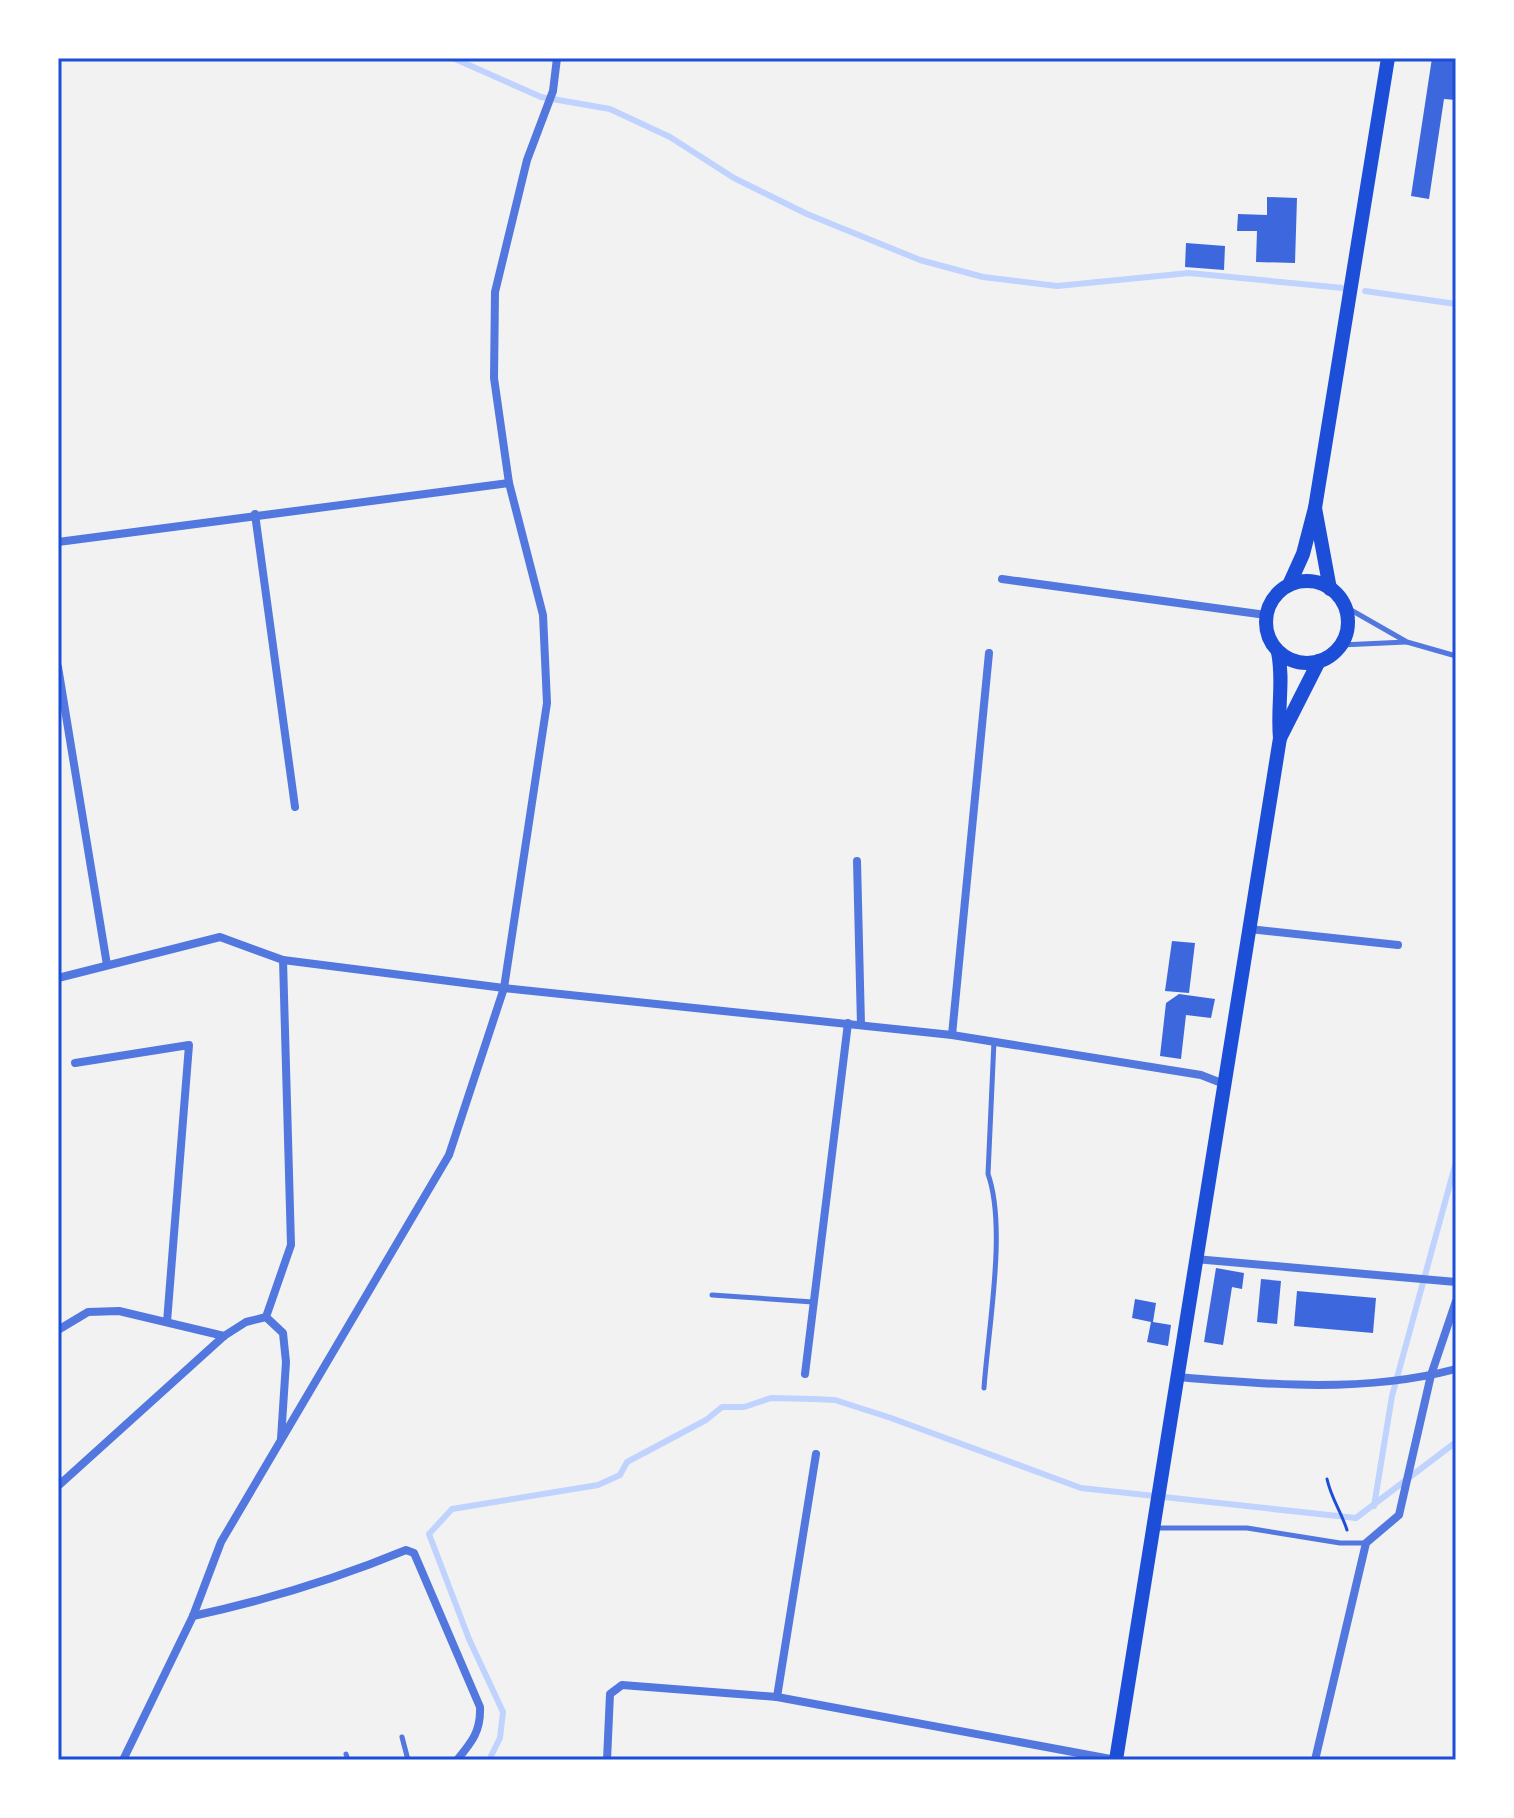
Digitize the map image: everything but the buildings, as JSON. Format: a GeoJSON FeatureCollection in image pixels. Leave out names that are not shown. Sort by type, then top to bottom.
{"type":"FeatureCollection","features":[{"type":"Feature","properties":{"kind":"main road"},"geometry":{"type":"LineString","coordinates":[[1116,1760],[1280,738],[1278,713],[1283,675],[1278,652],[1266,629],[1266,615],[1270,603],[1289,585],[1303,554],[1315,508],[1388,58]]}},
{"type":"Feature","properties":{"kind":"main road"},"geometry":{"type":"LineString","coordinates":[[1315,508],[1330,589]]}},
{"type":"Feature","properties":{"kind":"main road"},"geometry":{"type":"LineString","coordinates":[[1280,738],[1319,661],[1341,645],[1347,629],[1344,606],[1330,589],[1314,581],[1289,585]]}},
{"type":"Feature","properties":{"kind":"main road"},"geometry":{"type":"LineString","coordinates":[[1278,652],[1302,663],[1319,661]]}},
{"type":"Feature","properties":{"kind":"street"},"geometry":{"type":"LineString","coordinates":[[123,1760],[193,1616],[221,1542],[449,1155],[504,988],[547,703],[543,615],[509,483],[494,378],[495,292],[511,214],[553,91],[557,58]]}},
{"type":"Feature","properties":{"kind":"street"},"geometry":{"type":"LineString","coordinates":[[58,542],[509,483]]}},
{"type":"Feature","properties":{"kind":"street"},"geometry":{"type":"LineString","coordinates":[[255,514],[295,807]]}},
{"type":"Feature","properties":{"kind":"street"},"geometry":{"type":"LineString","coordinates":[[1002,579],[1266,615]]}},
{"type":"Feature","properties":{"kind":"street"},"geometry":{"type":"LineString","coordinates":[[952,1035],[989,653]]}},
{"type":"Feature","properties":{"kind":"street"},"geometry":{"type":"LineString","coordinates":[[58,667],[107,965]]}},
{"type":"Feature","properties":{"kind":"street"},"geometry":{"type":"LineString","coordinates":[[857,861],[861,1025]]}},
{"type":"Feature","properties":{"kind":"street"},"geometry":{"type":"LineString","coordinates":[[1248,929],[1398,945]]}},
{"type":"Feature","properties":{"kind":"street"},"geometry":{"type":"LineString","coordinates":[[58,978],[220,937],[283,960],[504,988],[994,1040],[1201,1075],[1224,1084]]}},
{"type":"Feature","properties":{"kind":"street"},"geometry":{"type":"LineString","coordinates":[[266,1317],[291,1245],[283,960]]}},
{"type":"Feature","properties":{"kind":"street"},"geometry":{"type":"LineString","coordinates":[[805,1374],[848,1023]]}},
{"type":"Feature","properties":{"kind":"street"},"geometry":{"type":"LineString","coordinates":[[75,1063],[189,1045],[167,1322]]}},
{"type":"Feature","properties":{"kind":"street"},"geometry":{"type":"LineString","coordinates":[[1195,1259],[1456,1282]]}},
{"type":"Feature","properties":{"kind":"street"},"geometry":{"type":"LineString","coordinates":[[1315,1760],[1366,1543],[1399,1515],[1431,1375],[1456,1301]]}},
{"type":"Feature","properties":{"kind":"street"},"geometry":{"type":"LineString","coordinates":[[58,1330],[88,1312],[119,1311],[224,1336]]}},
{"type":"Feature","properties":{"kind":"street"},"geometry":{"type":"LineString","coordinates":[[266,1317],[283,1333],[286,1362],[281,1441]]}},
{"type":"Feature","properties":{"kind":"street"},"geometry":{"type":"LineString","coordinates":[[58,1486],[224,1336],[246,1322],[266,1317]]}},
{"type":"Feature","properties":{"kind":"street"},"geometry":{"type":"LineString","coordinates":[[1178,1377],[1335,1387],[1414,1378],[1456,1369]]}},
{"type":"Feature","properties":{"kind":"street"},"geometry":{"type":"LineString","coordinates":[[777,1697],[816,1454]]}},
{"type":"Feature","properties":{"kind":"street"},"geometry":{"type":"LineString","coordinates":[[193,1616],[267,1601],[322,1584],[406,1550],[414,1553],[480,1707],[475,1740],[457,1760]]}},
{"type":"Feature","properties":{"kind":"street"},"geometry":{"type":"LineString","coordinates":[[607,1760],[610,1694],[622,1685],[777,1697],[1116,1760]]}},
{"type":"Feature","properties":{"kind":"lane"},"geometry":{"type":"LineString","coordinates":[[1344,606],[1407,642],[1456,656]]}},
{"type":"Feature","properties":{"kind":"lane"},"geometry":{"type":"LineString","coordinates":[[1341,645],[1407,642]]}},
{"type":"Feature","properties":{"kind":"lane"},"geometry":{"type":"LineString","coordinates":[[984,1388],[996,1229],[994,1190],[988,1174],[994,1040]]}},
{"type":"Feature","properties":{"kind":"lane"},"geometry":{"type":"LineString","coordinates":[[712,1295],[814,1302]]}},
{"type":"Feature","properties":{"kind":"lane"},"geometry":{"type":"LineString","coordinates":[[1154,1522],[1247,1528],[1340,1543],[1366,1543]]}},
{"type":"Feature","properties":{"kind":"lane"},"geometry":{"type":"LineString","coordinates":[[402,1737],[408,1760]]}},
{"type":"Feature","properties":{"kind":"path"},"geometry":{"type":"LineString","coordinates":[[1327,1479],[1331,1500],[1341,1512],[1348,1533]]}},
{"type":"Feature","properties":{"kind":"waterway"},"geometry":{"type":"LineString","coordinates":[[453,58],[541,97],[610,109],[670,137],[734,178],[807,214],[920,260],[983,277],[1057,286],[1189,273],[1343,288]]}},
{"type":"Feature","properties":{"kind":"waterway"},"geometry":{"type":"LineString","coordinates":[[1365,291],[1456,304]]}},
{"type":"Feature","properties":{"kind":"waterway"},"geometry":{"type":"LineString","coordinates":[[1374,1506],[1392,1396],[1456,1162]]}},
{"type":"Feature","properties":{"kind":"waterway"},"geometry":{"type":"LineString","coordinates":[[489,1760],[500,1738],[503,1712],[469,1639],[429,1534],[452,1509],[598,1485],[620,1475],[627,1462],[706,1420],[722,1407],[744,1407],[771,1398],[835,1400],[1081,1488],[1356,1518],[1456,1442]]}}]}
